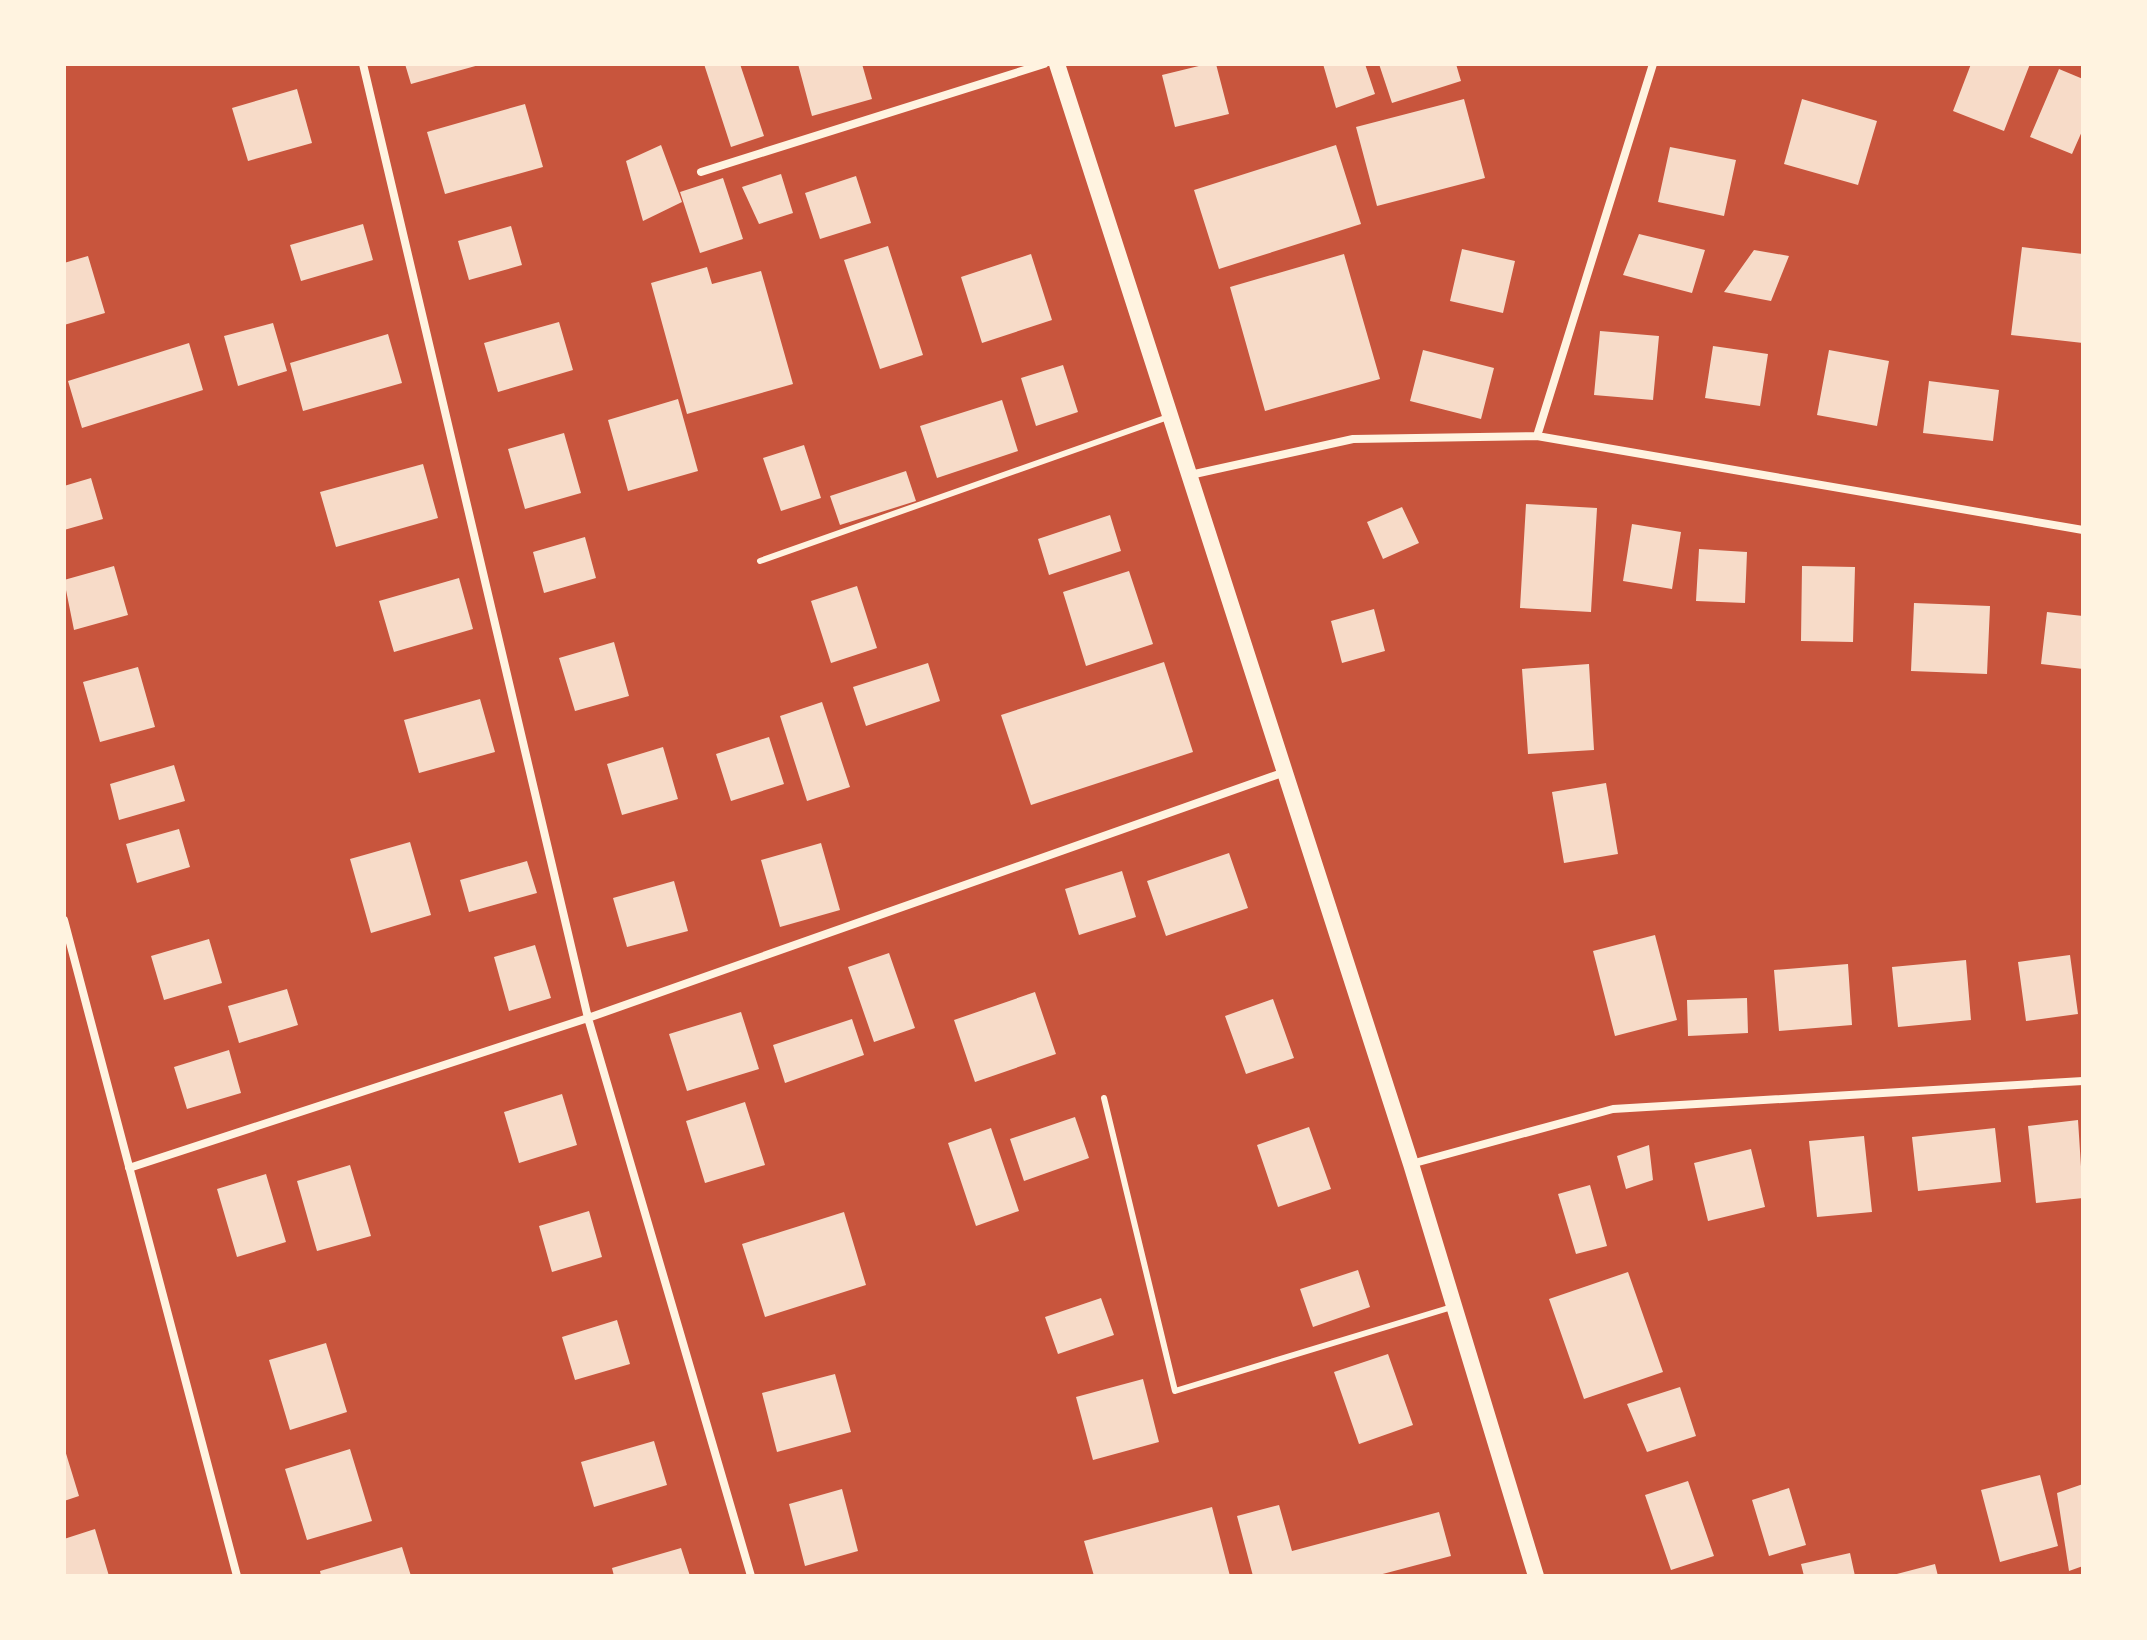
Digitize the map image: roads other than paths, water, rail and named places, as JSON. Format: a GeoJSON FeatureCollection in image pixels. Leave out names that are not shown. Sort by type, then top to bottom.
{"type":"FeatureCollection","features":[{"type":"Feature","properties":{"kind":"main road"},"geometry":{"type":"LineString","coordinates":[[1057,64],[1411,1164],[1536,1576]]}},
{"type":"Feature","properties":{"kind":"street"},"geometry":{"type":"LineString","coordinates":[[363,64],[588,1018],[751,1576]]}},
{"type":"Feature","properties":{"kind":"street"},"geometry":{"type":"LineString","coordinates":[[701,172],[1044,64]]}},
{"type":"Feature","properties":{"kind":"street"},"geometry":{"type":"LineString","coordinates":[[1537,436],[1653,64]]}},
{"type":"Feature","properties":{"kind":"street"},"geometry":{"type":"LineString","coordinates":[[1190,475],[1353,439],[1537,436],[2083,530]]}},
{"type":"Feature","properties":{"kind":"street"},"geometry":{"type":"LineString","coordinates":[[129,1168],[588,1018],[1285,772]]}},
{"type":"Feature","properties":{"kind":"street"},"geometry":{"type":"LineString","coordinates":[[64,920],[237,1576]]}},
{"type":"Feature","properties":{"kind":"street"},"geometry":{"type":"LineString","coordinates":[[1411,1164],[1613,1109],[2083,1081]]}},
{"type":"Feature","properties":{"kind":"lane"},"geometry":{"type":"LineString","coordinates":[[760,561],[1171,416]]}},
{"type":"Feature","properties":{"kind":"lane"},"geometry":{"type":"LineString","coordinates":[[1104,1098],[1175,1391],[1455,1306]]}}]}
